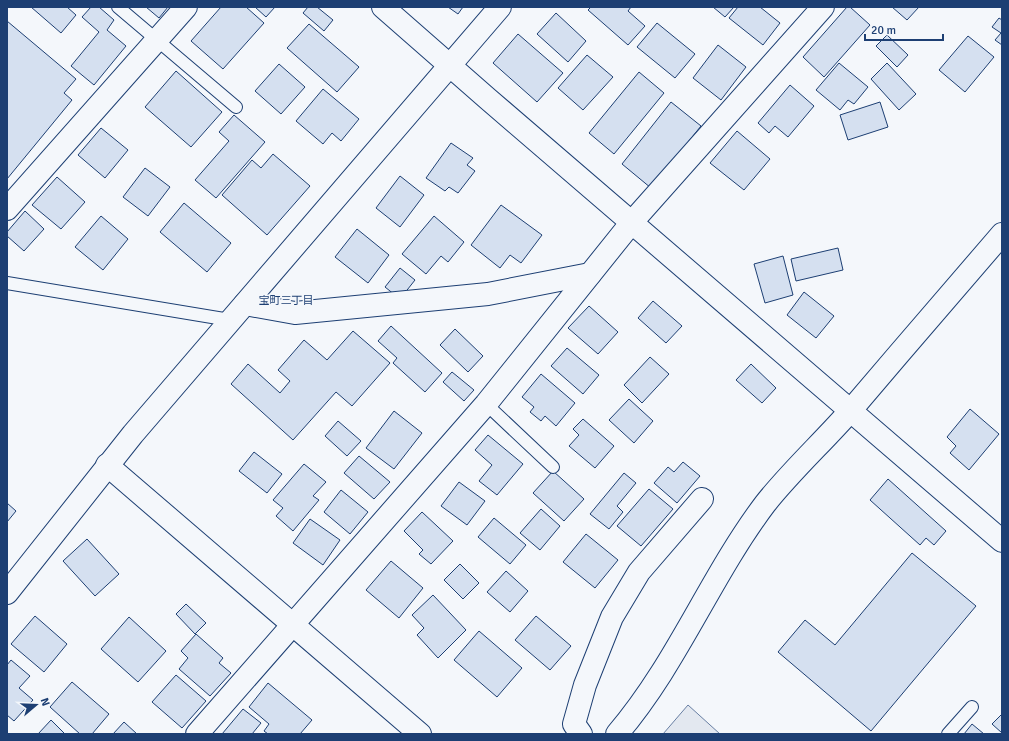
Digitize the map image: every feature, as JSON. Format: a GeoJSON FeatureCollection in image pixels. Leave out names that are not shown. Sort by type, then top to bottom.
{"type":"FeatureCollection","features":[{"type":"Feature","properties":{"kind":"street"},"geometry":{"type":"LineString","coordinates":[[7,210],[158,41],[186,7]]}},
{"type":"Feature","properties":{"kind":"street"},"geometry":{"type":"LineString","coordinates":[[383,7],[1002,541]]}},
{"type":"Feature","properties":{"kind":"street"},"geometry":{"type":"LineString","coordinates":[[7,593],[107,465],[500,7]]}},
{"type":"Feature","properties":{"kind":"street"},"geometry":{"type":"LineString","coordinates":[[197,734],[291,624],[486,404],[632,222],[823,7]]}},
{"type":"Feature","properties":{"kind":"street"},"geometry":{"type":"LineString","coordinates":[[617,734],[631,718],[665,668],[718,576],[766,504],[850,411],[1002,234]]}},
{"type":"Feature","properties":{"kind":"street"},"geometry":{"type":"LineString","coordinates":[[245,304],[295,314],[488,294],[590,274]]}},
{"type":"Feature","properties":{"kind":"street"},"geometry":{"type":"LineString","coordinates":[[107,465],[420,734]]}},
{"type":"Feature","properties":{"kind":"street"},"geometry":{"type":"LineString","coordinates":[[581,734],[574,724],[585,685],[612,617],[638,572],[702,499]]}},
{"type":"Feature","properties":{"kind":"lane"},"geometry":{"type":"LineString","coordinates":[[118,7],[236,107]]}},
{"type":"Feature","properties":{"kind":"lane"},"geometry":{"type":"LineString","coordinates":[[7,283],[230,320]]}},
{"type":"Feature","properties":{"kind":"lane"},"geometry":{"type":"LineString","coordinates":[[486,404],[553,467]]}},
{"type":"Feature","properties":{"kind":"lane"},"geometry":{"type":"LineString","coordinates":[[948,734],[972,707]]}},
{"type":"Feature","properties":{"kind":"shaded area"},"geometry":{"type":"Polygon","coordinates":[[[688,705],[720,734],[663,734],[688,705]]]}},
{"type":"Feature","properties":{"kind":"building"},"geometry":{"type":"Polygon","coordinates":[[[31,7],[67,7],[76,15],[61,33],[31,7]]]}},
{"type":"Feature","properties":{"kind":"building"},"geometry":{"type":"Polygon","coordinates":[[[91,7],[99,7],[114,20],[107,30],[126,46],[94,85],[71,66],[99,32],[82,17],[91,7]]]}},
{"type":"Feature","properties":{"kind":"building"},"geometry":{"type":"Polygon","coordinates":[[[146,7],[168,7],[159,18],[146,7]]]}},
{"type":"Feature","properties":{"kind":"building"},"geometry":{"type":"Polygon","coordinates":[[[221,7],[246,7],[264,23],[223,69],[191,41],[221,7]]]}},
{"type":"Feature","properties":{"kind":"building"},"geometry":{"type":"Polygon","coordinates":[[[255,7],[275,7],[266,17],[255,7]]]}},
{"type":"Feature","properties":{"kind":"building"},"geometry":{"type":"Polygon","coordinates":[[[308,7],[317,7],[333,20],[324,31],[303,13],[308,7]]]}},
{"type":"Feature","properties":{"kind":"building"},"geometry":{"type":"Polygon","coordinates":[[[448,7],[463,7],[458,14],[448,7]]]}},
{"type":"Feature","properties":{"kind":"building"},"geometry":{"type":"Polygon","coordinates":[[[591,7],[631,7],[628,11],[645,26],[628,45],[588,10],[591,7]]]}},
{"type":"Feature","properties":{"kind":"building"},"geometry":{"type":"Polygon","coordinates":[[[713,7],[734,7],[725,17],[713,7]]]}},
{"type":"Feature","properties":{"kind":"building"},"geometry":{"type":"Polygon","coordinates":[[[738,7],[760,7],[780,23],[763,45],[729,18],[738,7]]]}},
{"type":"Feature","properties":{"kind":"building"},"geometry":{"type":"Polygon","coordinates":[[[847,7],[850,7],[870,25],[824,77],[803,57],[847,7]]]}},
{"type":"Feature","properties":{"kind":"building"},"geometry":{"type":"Polygon","coordinates":[[[892,7],[919,7],[907,20],[892,7]]]}},
{"type":"Feature","properties":{"kind":"building"},"geometry":{"type":"Polygon","coordinates":[[[556,13],[586,41],[568,62],[537,34],[556,13]]]}},
{"type":"Feature","properties":{"kind":"building"},"geometry":{"type":"Polygon","coordinates":[[[999,18],[1002,20],[1002,45],[995,40],[1001,33],[992,27],[999,18]]]}},
{"type":"Feature","properties":{"kind":"building"},"geometry":{"type":"Polygon","coordinates":[[[7,21],[76,79],[64,93],[72,100],[7,179],[7,21]]]}},
{"type":"Feature","properties":{"kind":"building"},"geometry":{"type":"Polygon","coordinates":[[[657,23],[695,54],[675,78],[637,47],[657,23]]]}},
{"type":"Feature","properties":{"kind":"building"},"geometry":{"type":"Polygon","coordinates":[[[309,24],[359,67],[337,92],[287,48],[309,24]]]}},
{"type":"Feature","properties":{"kind":"building"},"geometry":{"type":"Polygon","coordinates":[[[518,34],[563,73],[537,102],[493,63],[518,34]]]}},
{"type":"Feature","properties":{"kind":"building"},"geometry":{"type":"Polygon","coordinates":[[[887,35],[908,55],[897,67],[876,46],[887,35]]]}},
{"type":"Feature","properties":{"kind":"building"},"geometry":{"type":"Polygon","coordinates":[[[968,36],[994,57],[965,92],[939,70],[968,36]]]}},
{"type":"Feature","properties":{"kind":"building"},"geometry":{"type":"Polygon","coordinates":[[[718,45],[746,67],[721,100],[693,78],[718,45]]]}},
{"type":"Feature","properties":{"kind":"building"},"geometry":{"type":"Polygon","coordinates":[[[587,55],[613,77],[583,110],[558,88],[587,55]]]}},
{"type":"Feature","properties":{"kind":"building"},"geometry":{"type":"Polygon","coordinates":[[[839,63],[868,87],[854,104],[848,100],[840,110],[816,90],[839,63]]]}},
{"type":"Feature","properties":{"kind":"building"},"geometry":{"type":"Polygon","coordinates":[[[887,63],[916,94],[899,110],[871,79],[887,63]]]}},
{"type":"Feature","properties":{"kind":"building"},"geometry":{"type":"Polygon","coordinates":[[[279,64],[305,87],[281,114],[255,91],[279,64]]]}},
{"type":"Feature","properties":{"kind":"building"},"geometry":{"type":"Polygon","coordinates":[[[176,71],[222,112],[191,147],[145,107],[176,71]]]}},
{"type":"Feature","properties":{"kind":"building"},"geometry":{"type":"Polygon","coordinates":[[[639,72],[664,93],[614,154],[589,133],[639,72]]]}},
{"type":"Feature","properties":{"kind":"building"},"geometry":{"type":"Polygon","coordinates":[[[790,85],[814,106],[788,137],[775,126],[769,133],[758,123],[790,85]]]}},
{"type":"Feature","properties":{"kind":"building"},"geometry":{"type":"Polygon","coordinates":[[[323,89],[359,119],[341,141],[332,133],[323,144],[296,121],[323,89]]]}},
{"type":"Feature","properties":{"kind":"building"},"geometry":{"type":"Polygon","coordinates":[[[671,102],[701,126],[651,188],[622,164],[671,102]]]}},
{"type":"Feature","properties":{"kind":"building"},"geometry":{"type":"Polygon","coordinates":[[[880,102],[888,127],[848,140],[840,115],[880,102]]]}},
{"type":"Feature","properties":{"kind":"building"},"geometry":{"type":"Polygon","coordinates":[[[234,115],[265,142],[216,198],[195,180],[229,141],[219,132],[234,115]]]}},
{"type":"Feature","properties":{"kind":"building"},"geometry":{"type":"Polygon","coordinates":[[[101,128],[128,150],[105,178],[78,155],[101,128]]]}},
{"type":"Feature","properties":{"kind":"building"},"geometry":{"type":"Polygon","coordinates":[[[737,131],[770,159],[744,190],[710,163],[737,131]]]}},
{"type":"Feature","properties":{"kind":"building"},"geometry":{"type":"Polygon","coordinates":[[[451,143],[473,158],[467,165],[475,171],[458,193],[449,187],[445,191],[426,178],[451,143]]]}},
{"type":"Feature","properties":{"kind":"building"},"geometry":{"type":"Polygon","coordinates":[[[273,154],[310,186],[267,235],[222,195],[252,160],[261,168],[273,154]]]}},
{"type":"Feature","properties":{"kind":"building"},"geometry":{"type":"Polygon","coordinates":[[[145,168],[170,187],[148,216],[123,197],[145,168]]]}},
{"type":"Feature","properties":{"kind":"building"},"geometry":{"type":"Polygon","coordinates":[[[400,176],[424,195],[400,227],[376,208],[400,176]]]}},
{"type":"Feature","properties":{"kind":"building"},"geometry":{"type":"Polygon","coordinates":[[[57,177],[85,202],[61,229],[32,205],[57,177]]]}},
{"type":"Feature","properties":{"kind":"building"},"geometry":{"type":"Polygon","coordinates":[[[184,203],[231,243],[207,272],[160,232],[184,203]]]}},
{"type":"Feature","properties":{"kind":"building"},"geometry":{"type":"Polygon","coordinates":[[[501,205],[542,235],[521,263],[510,255],[500,268],[471,245],[501,205]]]}},
{"type":"Feature","properties":{"kind":"building"},"geometry":{"type":"Polygon","coordinates":[[[25,211],[44,229],[24,251],[7,236],[7,232],[25,211]]]}},
{"type":"Feature","properties":{"kind":"building"},"geometry":{"type":"Polygon","coordinates":[[[101,216],[128,239],[103,270],[75,247],[101,216]]]}},
{"type":"Feature","properties":{"kind":"building"},"geometry":{"type":"Polygon","coordinates":[[[434,216],[464,242],[448,262],[441,256],[426,274],[402,254],[434,216]]]}},
{"type":"Feature","properties":{"kind":"building"},"geometry":{"type":"Polygon","coordinates":[[[357,229],[389,255],[368,283],[335,257],[357,229]]]}},
{"type":"Feature","properties":{"kind":"building"},"geometry":{"type":"Polygon","coordinates":[[[838,248],[843,270],[796,281],[791,259],[838,248]]]}},
{"type":"Feature","properties":{"kind":"building"},"geometry":{"type":"Polygon","coordinates":[[[783,256],[793,295],[765,303],[754,264],[783,256]]]}},
{"type":"Feature","properties":{"kind":"building"},"geometry":{"type":"Polygon","coordinates":[[[400,268],[415,280],[400,299],[385,287],[400,268]]]}},
{"type":"Feature","properties":{"kind":"building"},"geometry":{"type":"Polygon","coordinates":[[[804,292],[834,316],[816,338],[787,315],[804,292]]]}},
{"type":"Feature","properties":{"kind":"building"},"geometry":{"type":"Polygon","coordinates":[[[653,301],[682,326],[666,343],[638,318],[653,301]]]}},
{"type":"Feature","properties":{"kind":"building"},"geometry":{"type":"Polygon","coordinates":[[[589,306],[618,332],[598,354],[568,328],[589,306]]]}},
{"type":"Feature","properties":{"kind":"building"},"geometry":{"type":"Polygon","coordinates":[[[391,326],[442,373],[425,392],[393,363],[397,358],[378,341],[391,326]]]}},
{"type":"Feature","properties":{"kind":"building"},"geometry":{"type":"Polygon","coordinates":[[[455,329],[483,356],[468,372],[440,345],[455,329]]]}},
{"type":"Feature","properties":{"kind":"building"},"geometry":{"type":"Polygon","coordinates":[[[353,331],[390,363],[352,406],[336,392],[293,440],[231,384],[248,364],[280,393],[290,381],[278,370],[304,340],[327,360],[353,331]]]}},
{"type":"Feature","properties":{"kind":"building"},"geometry":{"type":"Polygon","coordinates":[[[567,348],[599,375],[583,394],[551,366],[567,348]]]}},
{"type":"Feature","properties":{"kind":"building"},"geometry":{"type":"Polygon","coordinates":[[[650,357],[669,374],[642,403],[624,385],[650,357]]]}},
{"type":"Feature","properties":{"kind":"building"},"geometry":{"type":"Polygon","coordinates":[[[751,364],[776,388],[762,403],[736,380],[751,364]]]}},
{"type":"Feature","properties":{"kind":"building"},"geometry":{"type":"Polygon","coordinates":[[[452,372],[474,390],[464,401],[443,382],[452,372]]]}},
{"type":"Feature","properties":{"kind":"building"},"geometry":{"type":"Polygon","coordinates":[[[541,374],[575,403],[556,426],[545,416],[541,421],[530,412],[534,407],[522,397],[541,374]]]}},
{"type":"Feature","properties":{"kind":"building"},"geometry":{"type":"Polygon","coordinates":[[[629,399],[653,421],[634,443],[609,420],[629,399]]]}},
{"type":"Feature","properties":{"kind":"building"},"geometry":{"type":"Polygon","coordinates":[[[970,409],[999,434],[969,470],[950,453],[956,446],[947,437],[970,409]]]}},
{"type":"Feature","properties":{"kind":"building"},"geometry":{"type":"Polygon","coordinates":[[[394,411],[422,433],[394,469],[366,448],[394,411]]]}},
{"type":"Feature","properties":{"kind":"building"},"geometry":{"type":"Polygon","coordinates":[[[583,419],[614,446],[595,468],[569,446],[579,435],[573,429],[583,419]]]}},
{"type":"Feature","properties":{"kind":"building"},"geometry":{"type":"Polygon","coordinates":[[[338,421],[361,441],[347,456],[325,436],[338,421]]]}},
{"type":"Feature","properties":{"kind":"building"},"geometry":{"type":"Polygon","coordinates":[[[488,435],[523,464],[497,495],[479,481],[492,465],[475,450],[488,435]]]}},
{"type":"Feature","properties":{"kind":"building"},"geometry":{"type":"Polygon","coordinates":[[[254,452],[282,474],[267,493],[239,471],[254,452]]]}},
{"type":"Feature","properties":{"kind":"building"},"geometry":{"type":"Polygon","coordinates":[[[359,456],[390,482],[374,499],[344,473],[359,456]]]}},
{"type":"Feature","properties":{"kind":"building"},"geometry":{"type":"Polygon","coordinates":[[[683,462],[700,476],[677,503],[654,483],[668,467],[674,472],[683,462]]]}},
{"type":"Feature","properties":{"kind":"building"},"geometry":{"type":"Polygon","coordinates":[[[304,464],[326,482],[313,496],[319,500],[293,531],[276,516],[283,508],[273,500],[304,464]]]}},
{"type":"Feature","properties":{"kind":"building"},"geometry":{"type":"Polygon","coordinates":[[[553,471],[584,499],[564,521],[533,493],[553,471]]]}},
{"type":"Feature","properties":{"kind":"building"},"geometry":{"type":"Polygon","coordinates":[[[624,473],[636,483],[617,506],[623,512],[609,529],[590,514],[624,473]]]}},
{"type":"Feature","properties":{"kind":"building"},"geometry":{"type":"Polygon","coordinates":[[[888,479],[946,531],[934,545],[926,538],[920,545],[870,500],[888,479]]]}},
{"type":"Feature","properties":{"kind":"building"},"geometry":{"type":"Polygon","coordinates":[[[459,482],[485,501],[467,525],[441,506],[459,482]]]}},
{"type":"Feature","properties":{"kind":"building"},"geometry":{"type":"Polygon","coordinates":[[[649,489],[673,509],[641,546],[617,526],[649,489]]]}},
{"type":"Feature","properties":{"kind":"building"},"geometry":{"type":"Polygon","coordinates":[[[341,490],[368,512],[350,534],[324,512],[341,490]]]}},
{"type":"Feature","properties":{"kind":"building"},"geometry":{"type":"Polygon","coordinates":[[[7,503],[16,511],[7,522],[7,503]]]}},
{"type":"Feature","properties":{"kind":"building"},"geometry":{"type":"Polygon","coordinates":[[[541,509],[560,526],[540,550],[520,533],[541,509]]]}},
{"type":"Feature","properties":{"kind":"building"},"geometry":{"type":"Polygon","coordinates":[[[422,512],[453,541],[431,564],[419,554],[423,550],[404,531],[422,512]]]}},
{"type":"Feature","properties":{"kind":"building"},"geometry":{"type":"Polygon","coordinates":[[[494,518],[526,545],[510,564],[478,537],[494,518]]]}},
{"type":"Feature","properties":{"kind":"building"},"geometry":{"type":"Polygon","coordinates":[[[310,519],[340,540],[323,565],[293,543],[310,519]]]}},
{"type":"Feature","properties":{"kind":"building"},"geometry":{"type":"Polygon","coordinates":[[[586,534],[618,560],[595,588],[563,562],[586,534]]]}},
{"type":"Feature","properties":{"kind":"building"},"geometry":{"type":"Polygon","coordinates":[[[87,539],[119,574],[95,596],[63,561],[87,539]]]}},
{"type":"Feature","properties":{"kind":"building"},"geometry":{"type":"Polygon","coordinates":[[[912,553],[976,606],[871,731],[778,652],[805,620],[835,645],[912,553]]]}},
{"type":"Feature","properties":{"kind":"building"},"geometry":{"type":"Polygon","coordinates":[[[391,561],[423,588],[399,618],[366,590],[391,561]]]}},
{"type":"Feature","properties":{"kind":"building"},"geometry":{"type":"Polygon","coordinates":[[[460,564],[479,583],[463,599],[444,580],[460,564]]]}},
{"type":"Feature","properties":{"kind":"building"},"geometry":{"type":"Polygon","coordinates":[[[506,571],[528,591],[510,612],[487,592],[506,571]]]}},
{"type":"Feature","properties":{"kind":"building"},"geometry":{"type":"Polygon","coordinates":[[[433,595],[466,630],[438,658],[417,635],[424,628],[412,615],[433,595]]]}},
{"type":"Feature","properties":{"kind":"building"},"geometry":{"type":"Polygon","coordinates":[[[186,604],[206,623],[195,634],[176,614],[186,604]]]}},
{"type":"Feature","properties":{"kind":"building"},"geometry":{"type":"Polygon","coordinates":[[[35,616],[67,644],[44,672],[11,644],[35,616]]]}},
{"type":"Feature","properties":{"kind":"building"},"geometry":{"type":"Polygon","coordinates":[[[536,616],[571,646],[550,670],[515,640],[536,616]]]}},
{"type":"Feature","properties":{"kind":"building"},"geometry":{"type":"Polygon","coordinates":[[[129,617],[166,651],[138,682],[101,649],[129,617]]]}},
{"type":"Feature","properties":{"kind":"building"},"geometry":{"type":"Polygon","coordinates":[[[479,631],[522,668],[497,697],[454,660],[479,631]]]}},
{"type":"Feature","properties":{"kind":"building"},"geometry":{"type":"Polygon","coordinates":[[[196,634],[223,658],[219,663],[231,673],[210,696],[179,669],[188,658],[181,651],[196,634]]]}},
{"type":"Feature","properties":{"kind":"building"},"geometry":{"type":"Polygon","coordinates":[[[11,660],[30,676],[19,688],[33,700],[14,721],[7,715],[7,665],[11,660]]]}},
{"type":"Feature","properties":{"kind":"building"},"geometry":{"type":"Polygon","coordinates":[[[176,675],[206,701],[182,728],[152,702],[176,675]]]}},
{"type":"Feature","properties":{"kind":"building"},"geometry":{"type":"Polygon","coordinates":[[[72,682],[109,714],[92,734],[80,734],[50,707],[72,682]]]}},
{"type":"Feature","properties":{"kind":"building"},"geometry":{"type":"Polygon","coordinates":[[[268,683],[312,720],[300,734],[268,734],[264,731],[269,724],[249,707],[268,683]]]}},
{"type":"Feature","properties":{"kind":"building"},"geometry":{"type":"Polygon","coordinates":[[[243,709],[261,723],[252,734],[222,734],[243,709]]]}},
{"type":"Feature","properties":{"kind":"building"},"geometry":{"type":"Polygon","coordinates":[[[1002,714],[1002,733],[992,724],[1002,714]]]}},
{"type":"Feature","properties":{"kind":"building"},"geometry":{"type":"Polygon","coordinates":[[[51,720],[65,734],[38,734],[51,720]]]}},
{"type":"Feature","properties":{"kind":"building"},"geometry":{"type":"Polygon","coordinates":[[[124,722],[137,734],[113,734],[124,722]]]}},
{"type":"Feature","properties":{"kind":"building"},"geometry":{"type":"Polygon","coordinates":[[[972,724],[984,734],[964,734],[972,724]]]}},
{"type":"Feature","properties":{"kind":"district","name":"宝町三丁目"},"geometry":{"type":"Point","coordinates":[286,300]}}]}
